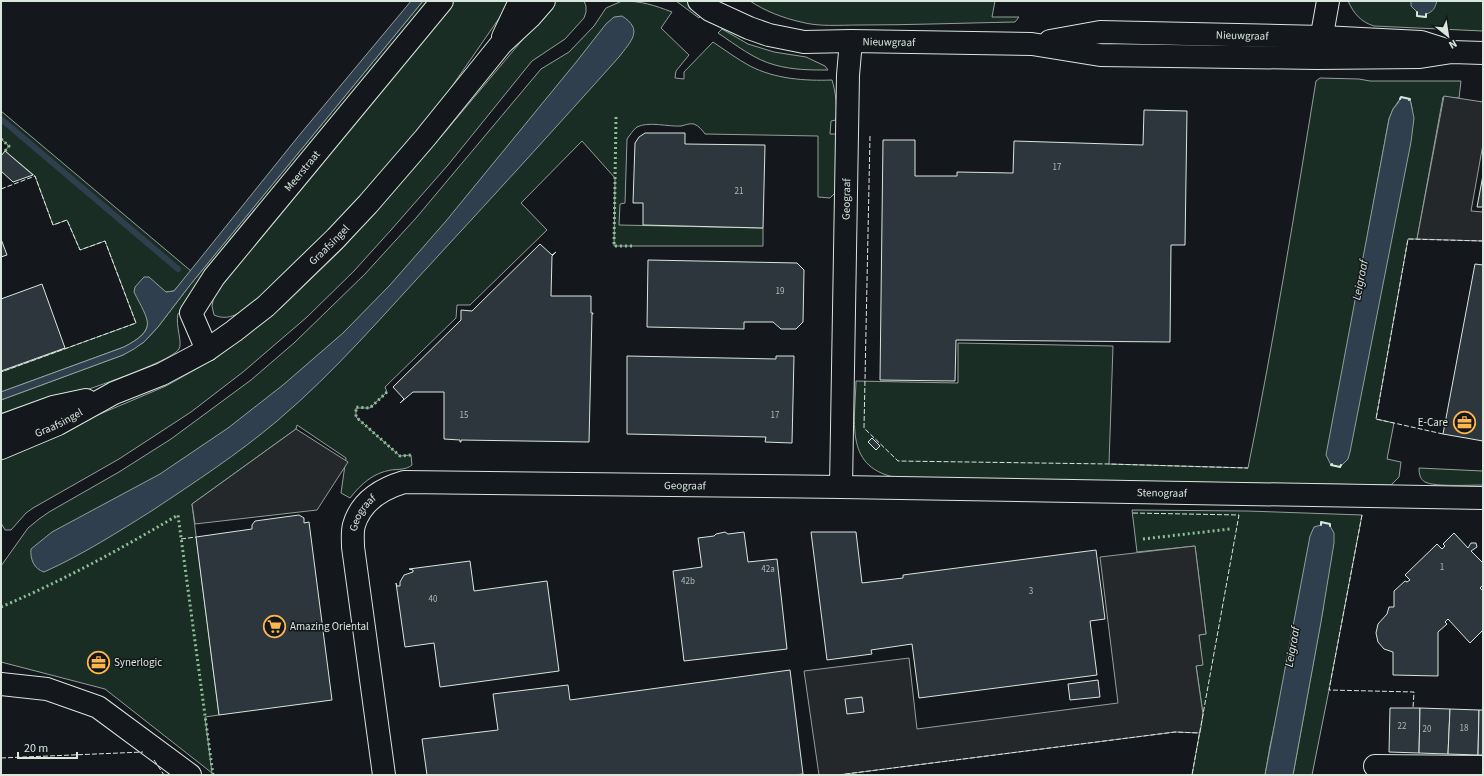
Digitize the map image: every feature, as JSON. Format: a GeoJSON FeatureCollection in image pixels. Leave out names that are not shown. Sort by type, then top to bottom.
{"type":"FeatureCollection","features":[{"type":"Feature","properties":{"kind":"street","name":"Meerstraat"},"geometry":{"type":"LineString","coordinates":[[207,350],[191,313],[214,277],[442,1]]}},
{"type":"Feature","properties":{"kind":"street","name":"Graafsingel"},"geometry":{"type":"LineString","coordinates":[[501,44],[520,1]]}},
{"type":"Feature","properties":{"kind":"street","name":"Graafsingel"},"geometry":{"type":"LineString","coordinates":[[1,448],[58,424],[114,393],[162,374],[207,350],[266,306],[336,238],[368,204],[425,138],[501,44],[530,17],[544,1]]}},
{"type":"Feature","properties":{"kind":"street","name":"Nieuwgraaf"},"geometry":{"type":"LineString","coordinates":[[699,1],[710,10],[749,28],[769,35],[804,42],[851,41],[1032,44],[1100,55],[1317,58],[1420,57],[1452,52],[1483,53]]}},
{"type":"Feature","properties":{"kind":"street","name":"Nieuwgraaf"},"geometry":{"type":"LineString","coordinates":[[725,1],[749,28]]}},
{"type":"Feature","properties":{"kind":"street"},"geometry":{"type":"LineString","coordinates":[[1317,58],[1328,1]]}},
{"type":"Feature","properties":{"kind":"street","name":"Nieuwgraaf"},"geometry":{"type":"LineString","coordinates":[[1032,44],[1100,32],[1322,37],[1421,42],[1452,52]]}},
{"type":"Feature","properties":{"kind":"street","name":"Geograaf"},"geometry":{"type":"LineString","coordinates":[[384,775],[353,547],[353,526],[358,514],[376,493],[390,486],[404,482],[841,487],[848,75],[851,41]]}},
{"type":"Feature","properties":{"kind":"street","name":"Graafsingel"},"geometry":{"type":"LineString","coordinates":[[1,426],[53,407],[114,393]]}},
{"type":"Feature","properties":{"kind":"street","name":"Stenograaf"},"geometry":{"type":"LineString","coordinates":[[841,487],[1483,498]]}},
{"type":"Feature","properties":{"kind":"street"},"geometry":{"type":"LineString","coordinates":[[1,684],[47,689],[98,707],[190,775]]}},
{"type":"Feature","properties":{"kind":"street"},"geometry":{"type":"LineString","coordinates":[[1375,766],[1483,768]]}},
{"type":"Feature","properties":{"kind":"green space"},"geometry":{"type":"Polygon","coordinates":[[[423,1],[437,1],[178,314],[177,323],[180,343],[179,349],[150,366],[125,376],[1,419],[1,400],[123,355],[144,342],[158,327],[190,285],[423,1]]]}},
{"type":"Feature","properties":{"kind":"green space"},"geometry":{"type":"Polygon","coordinates":[[[450,1],[511,1],[437,108],[350,209],[254,302],[230,317],[220,317],[214,315],[212,306],[215,291],[450,1]]]}},
{"type":"Feature","properties":{"kind":"green space"},"geometry":{"type":"Polygon","coordinates":[[[555,1],[584,1],[586,12],[584,18],[565,39],[532,61],[448,165],[391,230],[354,271],[307,317],[243,372],[191,412],[119,459],[33,508],[26,513],[11,530],[5,530],[1,523],[1,456],[166,386],[216,358],[282,307],[342,249],[445,132],[555,1]]]}},
{"type":"Feature","properties":{"kind":"green space"},"geometry":{"type":"Polygon","coordinates":[[[622,1],[647,4],[672,12],[661,28],[689,55],[676,71],[675,78],[684,79],[684,72],[713,42],[750,66],[770,74],[790,78],[832,80],[836,105],[836,120],[831,121],[830,134],[837,134],[836,192],[830,198],[818,197],[818,136],[705,134],[694,124],[681,126],[653,124],[642,125],[637,127],[627,139],[625,203],[620,204],[619,225],[763,228],[763,246],[614,246],[615,178],[582,141],[521,203],[547,230],[470,305],[457,305],[456,318],[385,387],[387,392],[370,408],[356,408],[356,417],[400,456],[411,455],[412,465],[410,467],[385,471],[373,476],[350,498],[341,493],[346,458],[297,425],[296,429],[192,504],[219,715],[205,717],[212,773],[105,689],[1,662],[1,566],[28,528],[49,512],[119,472],[171,439],[251,380],[294,343],[365,274],[416,218],[541,69],[569,52],[594,26],[606,8],[622,1]]]}},
{"type":"Feature","properties":{"kind":"green space"},"geometry":{"type":"Polygon","coordinates":[[[676,1],[686,1],[702,14],[699,18],[676,1]]]}},
{"type":"Feature","properties":{"kind":"green space"},"geometry":{"type":"Polygon","coordinates":[[[750,1],[995,1],[992,17],[1019,17],[1015,22],[822,25],[808,24],[781,16],[750,1]]]}},
{"type":"Feature","properties":{"kind":"green space"},"geometry":{"type":"Polygon","coordinates":[[[1348,1],[1483,1],[1483,31],[1374,26],[1358,17],[1348,1]]]}},
{"type":"Feature","properties":{"kind":"green space"},"geometry":{"type":"Polygon","coordinates":[[[722,29],[748,44],[774,52],[806,57],[825,66],[828,70],[795,69],[782,67],[760,60],[718,33],[722,29]]]}},
{"type":"Feature","properties":{"kind":"green space"},"geometry":{"type":"Polygon","coordinates":[[[1320,78],[1359,79],[1370,81],[1461,81],[1459,98],[1443,97],[1417,239],[1408,239],[1376,419],[1394,423],[1387,459],[1401,462],[1399,477],[1391,485],[899,478],[881,473],[869,465],[861,455],[856,442],[856,381],[958,383],[958,343],[1113,346],[1109,464],[1248,468],[1258,420],[1316,81],[1320,78]],[[1400,99],[1393,109],[1389,119],[1367,239],[1332,465],[1340,467],[1412,108],[1410,99],[1400,99]]]}},
{"type":"Feature","properties":{"kind":"green space"},"geometry":{"type":"Polygon","coordinates":[[[1,111],[191,271],[174,291],[166,292],[148,318],[147,328],[141,336],[133,342],[124,347],[1,392],[1,372],[136,323],[105,241],[80,250],[67,220],[53,225],[35,176],[5,151],[9,146],[1,139],[1,111]]]}},
{"type":"Feature","properties":{"kind":"green space"},"geometry":{"type":"Polygon","coordinates":[[[1419,468],[1483,471],[1483,485],[1430,484],[1422,479],[1419,468]]]}},
{"type":"Feature","properties":{"kind":"green space"},"geometry":{"type":"Polygon","coordinates":[[[1132,510],[1247,511],[1362,515],[1312,775],[1293,775],[1323,609],[1321,525],[1311,559],[1265,775],[1192,775],[1203,714],[1196,665],[1202,665],[1199,635],[1206,634],[1195,546],[1137,552],[1132,510]]]}},
{"type":"Feature","properties":{"kind":"shaded area"},"geometry":{"type":"Polygon","coordinates":[[[1444,96],[1483,102],[1483,144],[1471,211],[1483,212],[1483,241],[1417,239],[1444,96]]]}},
{"type":"Feature","properties":{"kind":"shaded area"},"geometry":{"type":"Polygon","coordinates":[[[296,429],[348,462],[317,510],[195,524],[192,504],[296,429]]]}},
{"type":"Feature","properties":{"kind":"shaded area"},"geometry":{"type":"Polygon","coordinates":[[[1195,546],[1206,634],[1199,635],[1203,665],[1196,666],[1203,714],[1200,733],[1175,732],[838,775],[819,775],[804,671],[909,658],[917,729],[1118,703],[1100,557],[1195,546]]]}},
{"type":"Feature","properties":{"kind":"water"},"geometry":{"type":"Polygon","coordinates":[[[411,1],[423,1],[190,285],[158,327],[144,342],[123,355],[1,400],[1,392],[124,347],[142,335],[146,330],[147,324],[144,311],[134,292],[135,287],[144,277],[149,277],[166,292],[174,291],[297,138],[411,1]]]}},
{"type":"Feature","properties":{"kind":"water"},"geometry":{"type":"Polygon","coordinates":[[[1411,1],[1437,1],[1433,9],[1426,14],[1426,17],[1417,16],[1417,12],[1411,6],[1411,1]]]}},
{"type":"Feature","properties":{"kind":"water"},"geometry":{"type":"Polygon","coordinates":[[[622,16],[629,21],[634,31],[631,41],[619,57],[380,320],[340,362],[298,402],[277,421],[232,456],[127,527],[86,551],[44,572],[35,566],[31,556],[31,549],[52,532],[160,474],[228,428],[283,385],[343,333],[390,285],[446,221],[606,24],[614,17],[622,16]]]}},
{"type":"Feature","properties":{"kind":"water","name":"Leigraaf"},"geometry":{"type":"Polygon","coordinates":[[[1401,97],[1410,99],[1414,118],[1411,142],[1350,452],[1348,459],[1340,467],[1331,465],[1326,455],[1389,119],[1393,109],[1401,97]]]}},
{"type":"Feature","properties":{"kind":"water","name":"Leigraaf"},"geometry":{"type":"Polygon","coordinates":[[[1321,522],[1330,524],[1334,533],[1334,543],[1293,775],[1265,775],[1310,536],[1314,527],[1321,525],[1321,522]]]}},
{"type":"Feature","properties":{"kind":"building"},"geometry":{"type":"Polygon","coordinates":[[[1144,110],[1187,111],[1185,245],[1171,245],[1170,342],[956,340],[955,381],[880,380],[883,140],[915,140],[915,176],[957,176],[957,172],[1013,173],[1014,141],[1143,145],[1144,110]]]}},
{"type":"Feature","properties":{"kind":"building"},"geometry":{"type":"Polygon","coordinates":[[[645,133],[685,133],[685,144],[765,145],[763,228],[643,225],[643,203],[633,203],[635,143],[639,137],[645,133]]]}},
{"type":"Feature","properties":{"kind":"building"},"geometry":{"type":"Polygon","coordinates":[[[5,151],[33,175],[13,182],[1,171],[1,156],[5,151]]]}},
{"type":"Feature","properties":{"kind":"building"},"geometry":{"type":"Polygon","coordinates":[[[1483,175],[1483,207],[1477,207],[1483,175]]]}},
{"type":"Feature","properties":{"kind":"building"},"geometry":{"type":"Polygon","coordinates":[[[1,239],[7,255],[1,257],[1,239]]]}},
{"type":"Feature","properties":{"kind":"building"},"geometry":{"type":"Polygon","coordinates":[[[540,244],[552,255],[556,252],[552,256],[551,296],[591,296],[591,313],[593,314],[589,442],[461,440],[460,442],[460,440],[444,439],[444,392],[413,392],[400,403],[404,399],[393,387],[461,320],[461,310],[472,311],[540,244]]]}},
{"type":"Feature","properties":{"kind":"building"},"geometry":{"type":"Polygon","coordinates":[[[648,260],[797,263],[804,270],[803,322],[796,329],[781,329],[773,322],[744,322],[744,329],[647,327],[648,260]]]}},
{"type":"Feature","properties":{"kind":"building"},"geometry":{"type":"Polygon","coordinates":[[[1475,264],[1483,265],[1483,441],[1443,434],[1475,264]]]}},
{"type":"Feature","properties":{"kind":"building"},"geometry":{"type":"Polygon","coordinates":[[[42,284],[65,348],[1,371],[1,299],[42,284]]]}},
{"type":"Feature","properties":{"kind":"building"},"geometry":{"type":"Polygon","coordinates":[[[627,356],[776,359],[776,356],[794,356],[792,443],[765,442],[766,437],[627,434],[627,356]]]}},
{"type":"Feature","properties":{"kind":"building"},"geometry":{"type":"Polygon","coordinates":[[[872,438],[880,446],[876,450],[868,442],[872,438]]]}},
{"type":"Feature","properties":{"kind":"building"},"geometry":{"type":"Polygon","coordinates":[[[299,515],[304,518],[304,523],[309,522],[332,700],[219,715],[196,537],[252,529],[252,525],[255,521],[299,515]]]}},
{"type":"Feature","properties":{"kind":"building"},"geometry":{"type":"Polygon","coordinates":[[[725,532],[728,534],[744,532],[748,562],[777,559],[787,649],[684,661],[673,571],[702,567],[698,538],[714,536],[725,532]]]}},
{"type":"Feature","properties":{"kind":"building"},"geometry":{"type":"Polygon","coordinates":[[[811,532],[856,532],[862,583],[903,578],[903,575],[1096,550],[1105,619],[1090,621],[1097,675],[919,698],[912,644],[871,650],[872,654],[827,660],[811,532]]]}},
{"type":"Feature","properties":{"kind":"building"},"geometry":{"type":"Polygon","coordinates":[[[1454,533],[1468,548],[1471,543],[1476,543],[1477,547],[1471,551],[1483,563],[1483,585],[1480,588],[1483,591],[1483,630],[1470,643],[1448,619],[1445,622],[1447,624],[1438,632],[1438,676],[1393,675],[1393,652],[1384,649],[1378,642],[1376,633],[1378,624],[1387,614],[1389,607],[1394,607],[1394,591],[1405,581],[1407,582],[1410,580],[1405,575],[1437,544],[1442,549],[1445,546],[1443,544],[1454,533]]]}},
{"type":"Feature","properties":{"kind":"building"},"geometry":{"type":"Polygon","coordinates":[[[470,561],[474,591],[547,581],[559,671],[440,687],[434,643],[405,647],[396,583],[397,586],[400,586],[400,582],[404,575],[413,572],[413,570],[409,569],[470,561]]]}},
{"type":"Feature","properties":{"kind":"building"},"geometry":{"type":"Polygon","coordinates":[[[790,670],[803,774],[427,775],[422,739],[498,730],[493,694],[568,685],[570,700],[790,670]]]}},
{"type":"Feature","properties":{"kind":"building"},"geometry":{"type":"Polygon","coordinates":[[[1098,680],[1100,697],[1070,700],[1068,684],[1098,680]]]}},
{"type":"Feature","properties":{"kind":"building"},"geometry":{"type":"Polygon","coordinates":[[[862,697],[864,712],[847,714],[845,699],[862,697]]]}},
{"type":"Feature","properties":{"kind":"building"},"geometry":{"type":"Polygon","coordinates":[[[1390,708],[1420,708],[1419,753],[1389,752],[1390,708]]]}},
{"type":"Feature","properties":{"kind":"building"},"geometry":{"type":"Polygon","coordinates":[[[1420,708],[1450,709],[1448,754],[1419,753],[1420,708]]]}},
{"type":"Feature","properties":{"kind":"building"},"geometry":{"type":"Polygon","coordinates":[[[1450,709],[1479,710],[1478,755],[1448,754],[1450,709]]]}},
{"type":"Feature","properties":{"kind":"building"},"geometry":{"type":"Polygon","coordinates":[[[1479,710],[1483,710],[1483,755],[1478,755],[1479,710]]]}},
{"type":"Feature","properties":{"kind":"waterway"},"geometry":{"type":"LineString","coordinates":[[1,119],[178,269]]}},
{"type":"Feature","properties":{"kind":"hedge"},"geometry":{"type":"LineString","coordinates":[[616,117],[614,246],[632,246]]}},
{"type":"Feature","properties":{"kind":"hedge"},"geometry":{"type":"LineString","coordinates":[[1,139],[9,146],[5,151]]}},
{"type":"Feature","properties":{"kind":"hedge"},"geometry":{"type":"LineString","coordinates":[[387,392],[370,408],[356,407],[356,417],[400,456],[411,455]]}},
{"type":"Feature","properties":{"kind":"hedge"},"geometry":{"type":"LineString","coordinates":[[1,607],[91,564],[178,515],[213,775]]}},
{"type":"Feature","properties":{"kind":"hedge"},"geometry":{"type":"LineString","coordinates":[[1143,539],[1230,529]]}},
{"type":"Feature","properties":{"kind":"fence"},"geometry":{"type":"LineString","coordinates":[[870,136],[864,428],[898,461],[1109,464],[1248,468]]}},
{"type":"Feature","properties":{"kind":"fence"},"geometry":{"type":"LineString","coordinates":[[1,189],[35,176],[53,225],[67,220],[80,250],[105,241],[136,323],[1,372]]}},
{"type":"Feature","properties":{"kind":"fence"},"geometry":{"type":"LineString","coordinates":[[1443,434],[1376,419],[1408,239],[1483,241]]}},
{"type":"Feature","properties":{"kind":"fence"},"geometry":{"type":"LineString","coordinates":[[1133,513],[1239,515],[1192,775]]}},
{"type":"Feature","properties":{"kind":"fence"},"geometry":{"type":"LineString","coordinates":[[1362,515],[1329,690],[1414,692],[1413,708]]}},
{"type":"Feature","properties":{"kind":"fence"},"geometry":{"type":"LineString","coordinates":[[181,539],[196,537]]}},
{"type":"Feature","properties":{"kind":"fence"},"geometry":{"type":"LineString","coordinates":[[838,775],[1175,732],[1200,733]]}},
{"type":"Feature","properties":{"kind":"fence"},"geometry":{"type":"LineString","coordinates":[[1,758],[143,752]]}},
{"type":"Feature","properties":{"kind":"fence"},"geometry":{"type":"LineString","coordinates":[[154,760],[164,775]]}},
{"type":"Feature","properties":{"kind":"wall"},"geometry":{"type":"LineString","coordinates":[[1417,12],[1417,16],[1426,17],[1426,14]]}},
{"type":"Feature","properties":{"kind":"wall"},"geometry":{"type":"LineString","coordinates":[[1400,99],[1401,97],[1410,99],[1409,100]]}},
{"type":"Feature","properties":{"kind":"wall"},"geometry":{"type":"LineString","coordinates":[[1332,464],[1331,465],[1340,467],[1341,465]]}},
{"type":"Feature","properties":{"kind":"wall"},"geometry":{"type":"LineString","coordinates":[[1321,525],[1321,522],[1330,524],[1330,526]]}},
{"type":"Feature","properties":{"kind":"place","name":"E-Care"},"geometry":{"type":"Point","coordinates":[1464,422]}},
{"type":"Feature","properties":{"kind":"place","name":"Amazing Oriental"},"geometry":{"type":"Point","coordinates":[275,626]}},
{"type":"Feature","properties":{"kind":"place","name":"Synerlogic"},"geometry":{"type":"Point","coordinates":[99,662]}}]}
